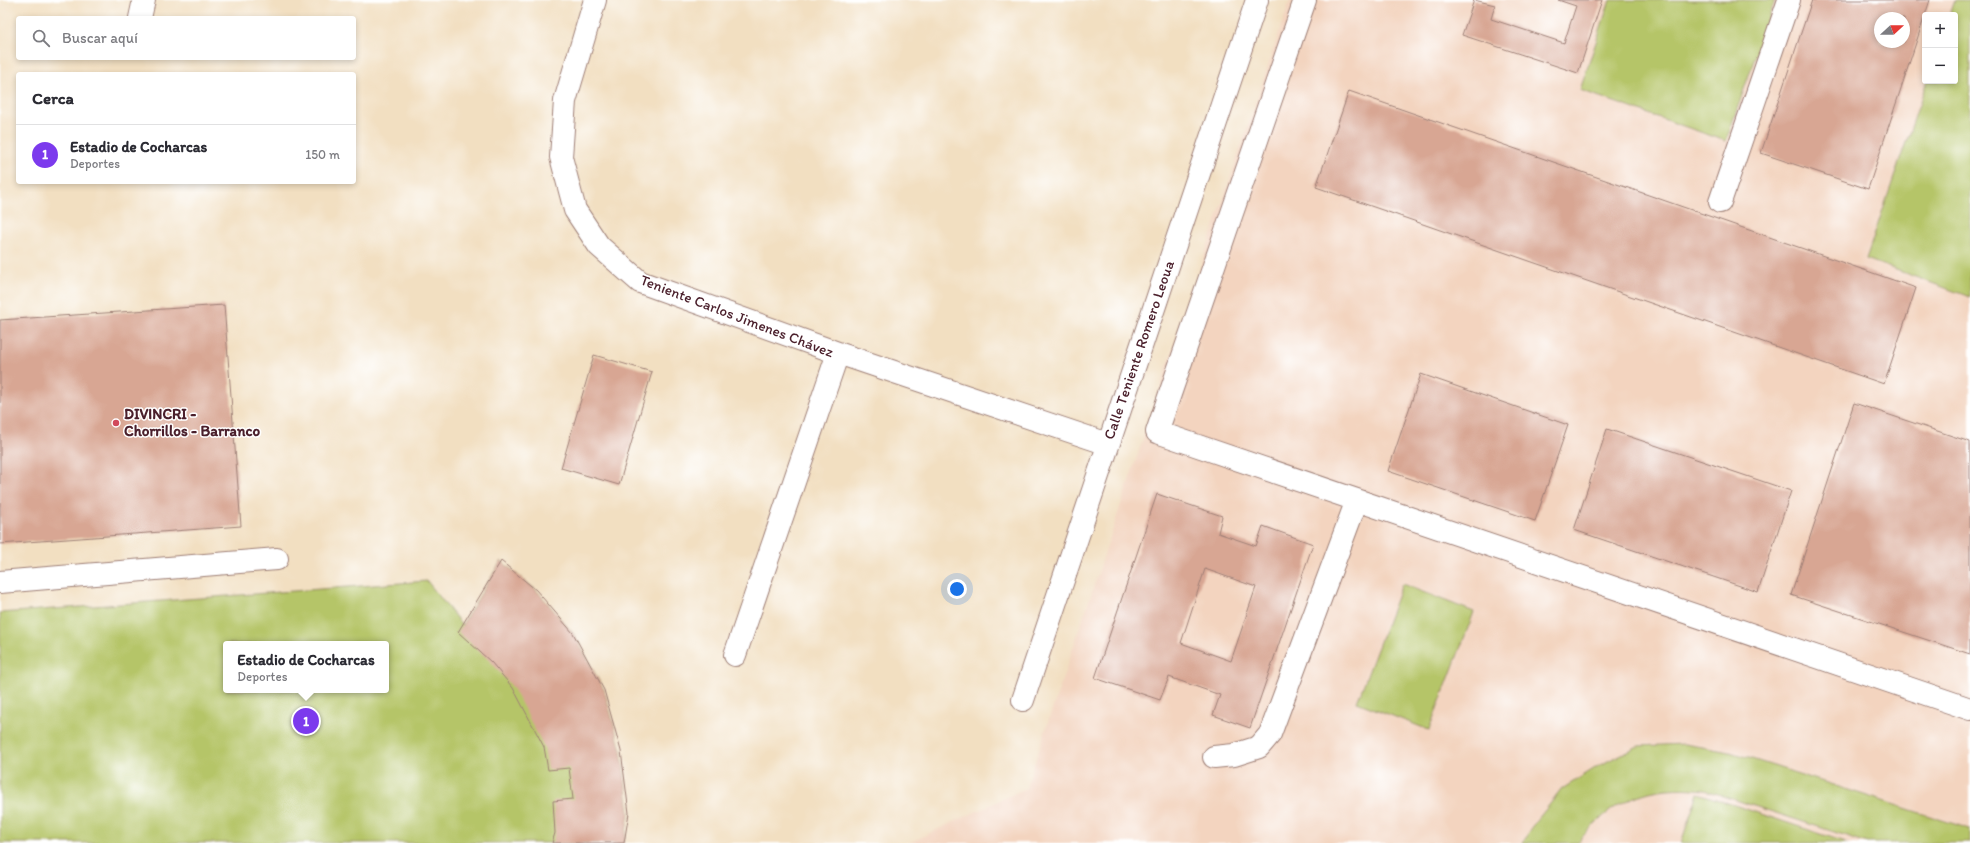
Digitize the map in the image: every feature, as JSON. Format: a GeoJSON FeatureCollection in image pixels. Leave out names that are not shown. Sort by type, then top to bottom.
{"type":"FeatureCollection","features":[{"type":"Feature","properties":{"kind":"street"},"geometry":{"type":"LineString","coordinates":[[140,16],[144,0]]}},
{"type":"Feature","properties":{"kind":"street","name":"Teniente Carlos Jimenes Chávez"},"geometry":{"type":"LineString","coordinates":[[595,0],[565,100],[561,157],[575,210],[599,246],[640,282],[838,354],[1108,444]]}},
{"type":"Feature","properties":{"kind":"street","name":"Calle Teniente Romero Leoua"},"geometry":{"type":"LineString","coordinates":[[1023,700],[1257,0]]}},
{"type":"Feature","properties":{"kind":"street"},"geometry":{"type":"LineString","coordinates":[[1305,0],[1157,432],[1970,709]]}},
{"type":"Feature","properties":{"kind":"street"},"geometry":{"type":"LineString","coordinates":[[1720,202],[1788,0]]}},
{"type":"Feature","properties":{"kind":"street"},"geometry":{"type":"LineString","coordinates":[[735,655],[838,354]]}},
{"type":"Feature","properties":{"kind":"street"},"geometry":{"type":"LineString","coordinates":[[1214,757],[1234,755],[1259,747],[1270,734],[1357,500]]}},
{"type":"Feature","properties":{"kind":"street"},"geometry":{"type":"LineString","coordinates":[[0,582],[277,558]]}},
{"type":"Feature","properties":{"kind":"shaded area"},"geometry":{"type":"Polygon","coordinates":[[[1290,0],[1970,0],[1970,843],[909,843],[1026,788],[1290,0]]]}},
{"type":"Feature","properties":{"kind":"green space"},"geometry":{"type":"Polygon","coordinates":[[[1610,0],[1775,0],[1726,141],[1580,90],[1610,0]]]}},
{"type":"Feature","properties":{"kind":"green space"},"geometry":{"type":"Polygon","coordinates":[[[1955,0],[1970,0],[1970,297],[1866,259],[1926,84],[1958,84],[1958,12],[1951,12],[1955,0]]]}},
{"type":"Feature","properties":{"kind":"green space"},"geometry":{"type":"Polygon","coordinates":[[[501,561],[536,590],[573,633],[604,690],[621,751],[629,813],[624,843],[0,843],[0,613],[427,581],[462,625],[501,561]]]}},
{"type":"Feature","properties":{"kind":"green space"},"geometry":{"type":"Polygon","coordinates":[[[1402,584],[1474,612],[1429,730],[1357,702],[1402,584]]]}},
{"type":"Feature","properties":{"kind":"green space"},"geometry":{"type":"Polygon","coordinates":[[[1684,744],[1730,752],[1970,829],[1970,843],[1868,843],[1705,790],[1685,788],[1649,792],[1634,797],[1605,815],[1577,843],[1523,843],[1530,829],[1562,789],[1600,765],[1638,746],[1684,744]]]}},
{"type":"Feature","properties":{"kind":"green space"},"geometry":{"type":"Polygon","coordinates":[[[1698,793],[1848,843],[1681,843],[1698,793]]]}},
{"type":"Feature","properties":{"kind":"building"},"geometry":{"type":"Polygon","coordinates":[[[1474,0],[1495,5],[1491,19],[1564,43],[1576,6],[1558,0],[1602,0],[1578,73],[1462,35],[1474,0]]]}},
{"type":"Feature","properties":{"kind":"building"},"geometry":{"type":"Polygon","coordinates":[[[1812,0],[1930,0],[1926,12],[1922,12],[1922,24],[1868,189],[1761,153],[1812,0]]]}},
{"type":"Feature","properties":{"kind":"building"},"geometry":{"type":"Polygon","coordinates":[[[1349,91],[1916,288],[1884,384],[1316,187],[1349,91]]]}},
{"type":"Feature","properties":{"kind":"building","name":"DIVINCRI - Chorrillos - Barranco"},"geometry":{"type":"Polygon","coordinates":[[[224,305],[241,526],[0,544],[0,320],[224,305]]]}},
{"type":"Feature","properties":{"kind":"building"},"geometry":{"type":"Polygon","coordinates":[[[594,355],[652,372],[619,485],[561,468],[594,355]]]}},
{"type":"Feature","properties":{"kind":"building"},"geometry":{"type":"Polygon","coordinates":[[[1421,374],[1568,425],[1535,521],[1388,471],[1421,374]]]}},
{"type":"Feature","properties":{"kind":"building"},"geometry":{"type":"Polygon","coordinates":[[[1854,403],[1970,442],[1970,654],[1791,595],[1854,403]]]}},
{"type":"Feature","properties":{"kind":"building"},"geometry":{"type":"Polygon","coordinates":[[[1607,429],[1791,491],[1758,592],[1574,530],[1607,429]]]}},
{"type":"Feature","properties":{"kind":"building"},"geometry":{"type":"Polygon","coordinates":[[[1157,494],[1222,516],[1218,533],[1256,546],[1263,526],[1313,544],[1250,728],[1213,715],[1220,695],[1169,677],[1160,700],[1095,678],[1157,494]],[[1205,569],[1181,643],[1231,661],[1256,587],[1205,569]]]}},
{"type":"Feature","properties":{"kind":"building"},"geometry":{"type":"Polygon","coordinates":[[[501,561],[536,590],[573,633],[604,690],[621,751],[629,813],[624,843],[552,843],[555,833],[553,801],[573,799],[569,768],[548,770],[544,747],[513,688],[491,662],[458,632],[501,561]]]}},
{"type":"Feature","properties":{"kind":"place","name":"DIVINCRI - Chorrillos - Barranco"},"geometry":{"type":"Point","coordinates":[116,423]}},
{"type":"Feature","properties":{"kind":"place","name":"Estadio de Cocharcas"},"geometry":{"type":"Point","coordinates":[306,721]}}]}
